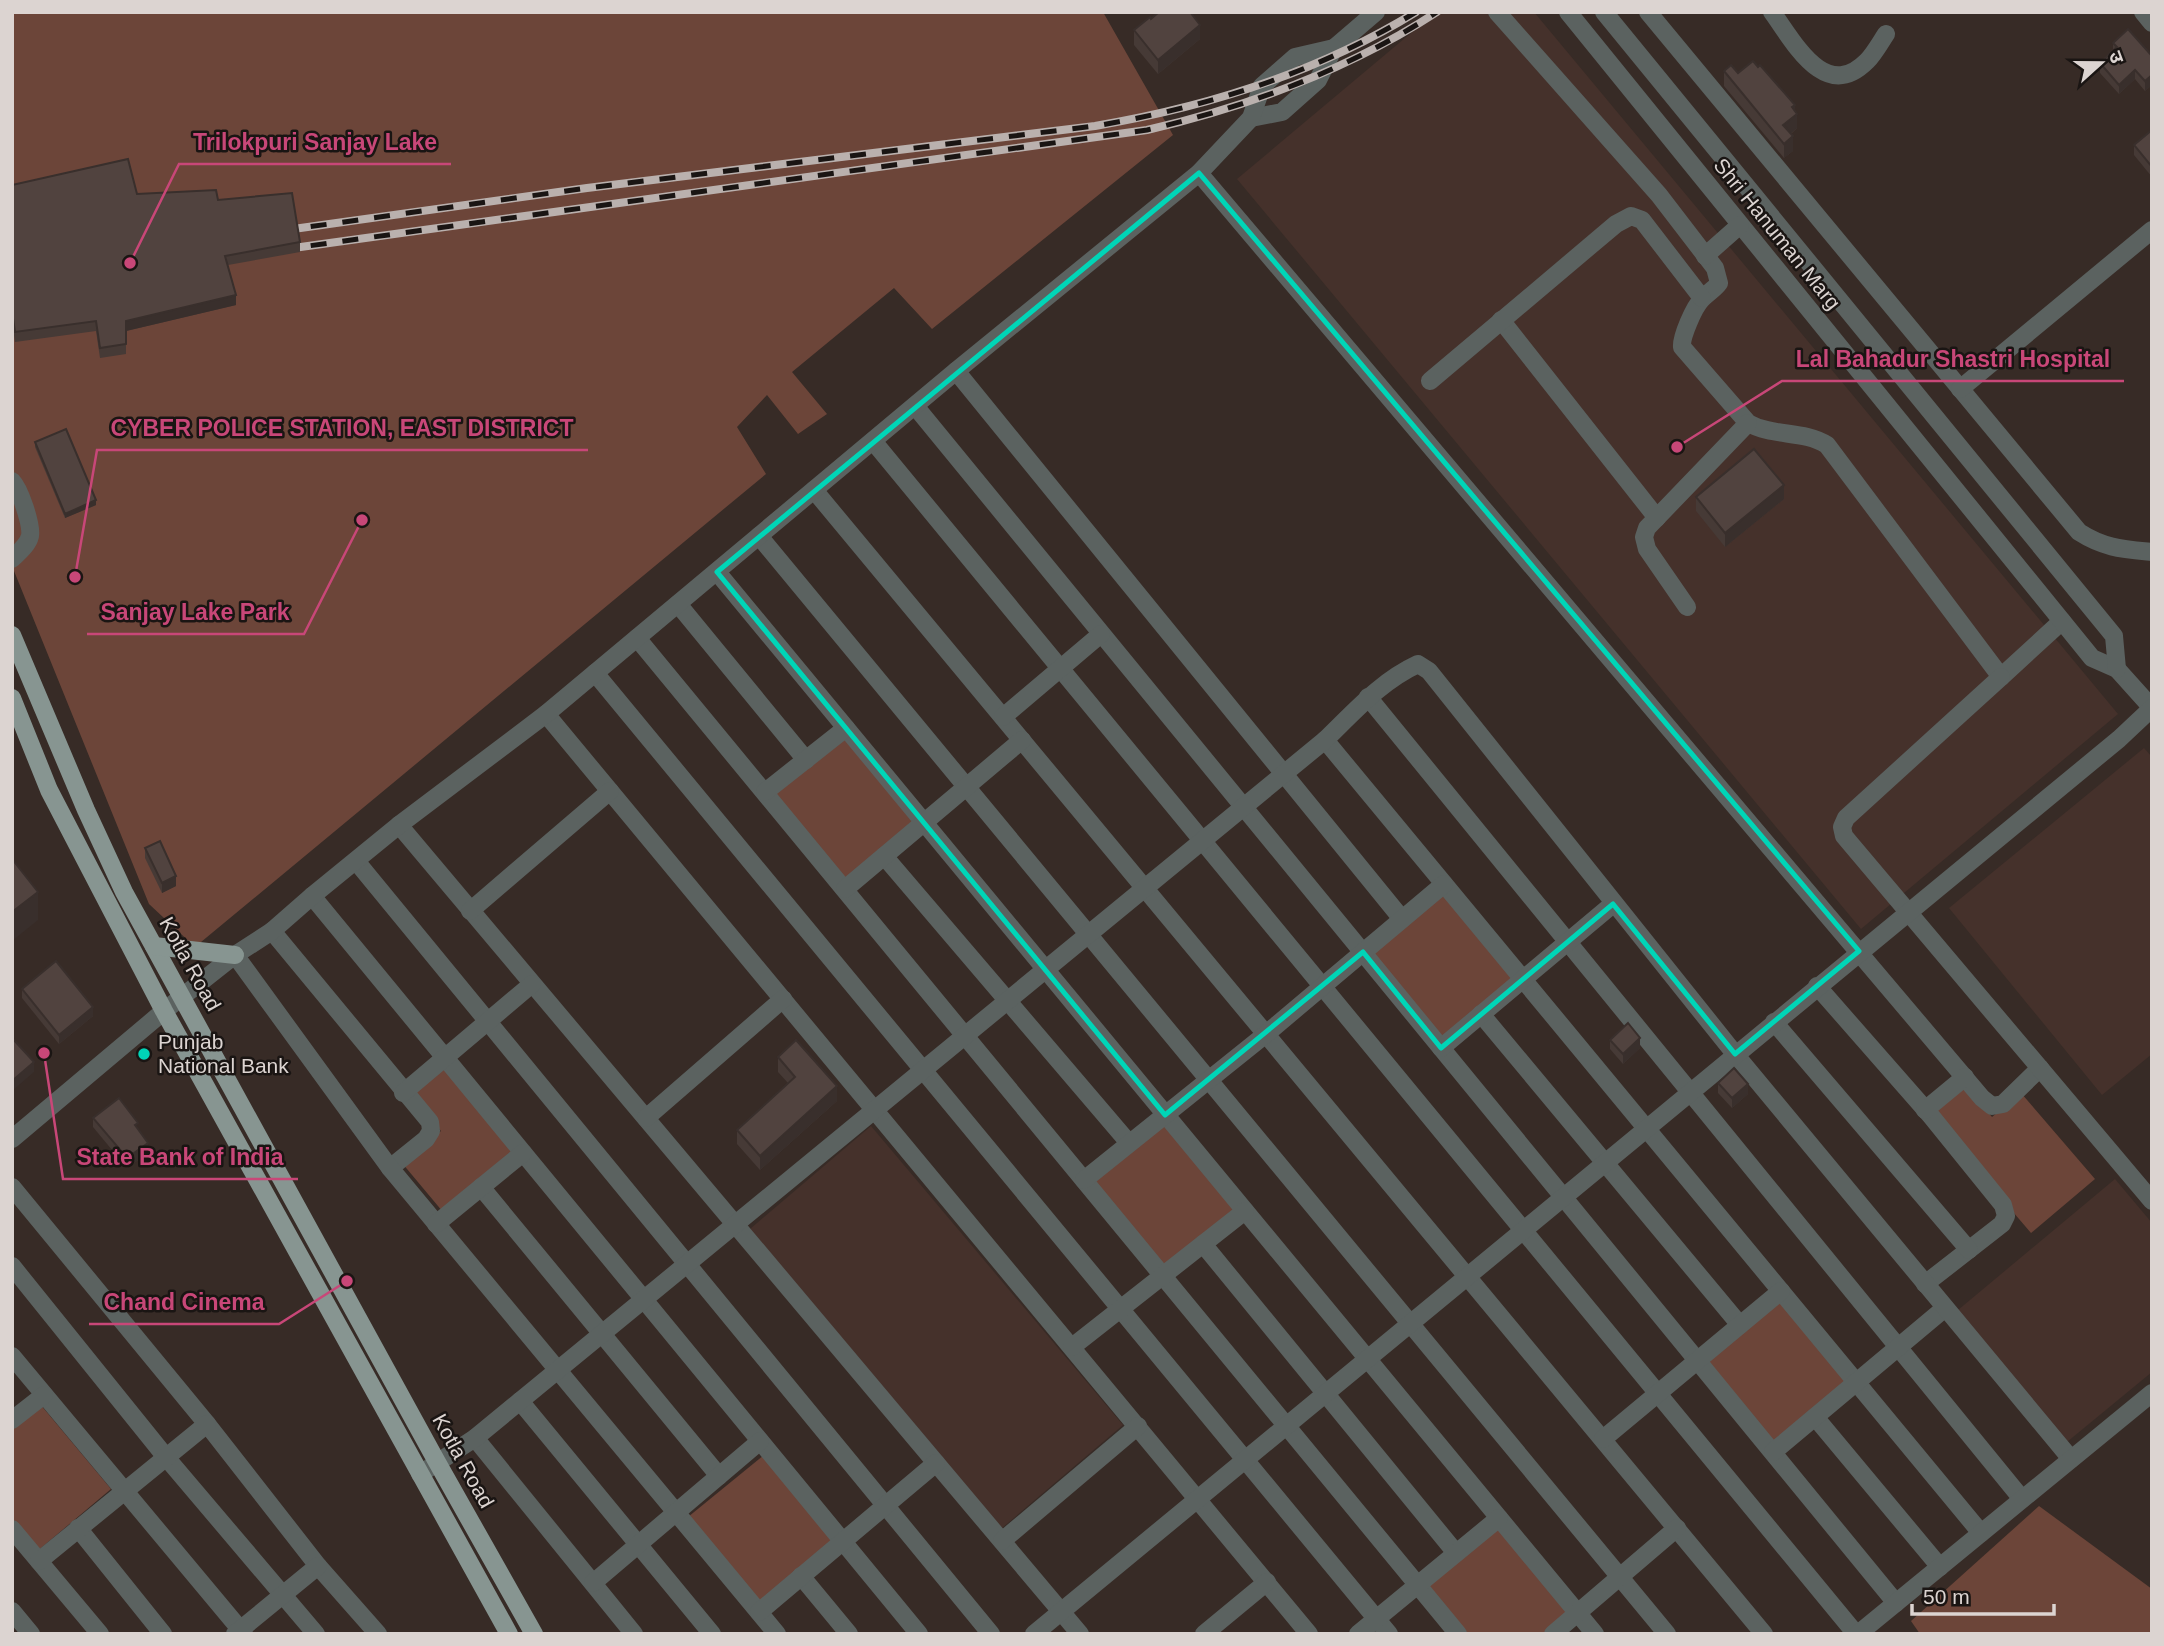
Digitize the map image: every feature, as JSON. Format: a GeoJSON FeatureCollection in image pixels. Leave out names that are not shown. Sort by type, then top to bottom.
{"type":"FeatureCollection","features":[{"type":"Feature","properties":{"kind":"main road","name":"Kotla Road"},"geometry":{"type":"LineString","coordinates":[[12,635],[124,892],[534,1634]]}},
{"type":"Feature","properties":{"kind":"main road","name":"Kotla Road"},"geometry":{"type":"LineString","coordinates":[[12,698],[49,790],[164,1011],[509,1634]]}},
{"type":"Feature","properties":{"kind":"main road"},"geometry":{"type":"LineString","coordinates":[[154,946],[235,955]]}},
{"type":"Feature","properties":{"kind":"street"},"geometry":{"type":"LineString","coordinates":[[1251,118],[1283,112],[1318,80],[1334,48],[1376,12]]}},
{"type":"Feature","properties":{"kind":"street"},"geometry":{"type":"LineString","coordinates":[[1497,12],[1659,195],[1715,268],[1719,283],[1702,298],[1681,340],[1682,347],[1748,423],[1758,429],[1810,436],[1828,445],[2001,677]]}},
{"type":"Feature","properties":{"kind":"street","name":"Shri Hanuman Marg"},"geometry":{"type":"LineString","coordinates":[[1568,12],[2092,658],[2117,669],[2152,708]]}},
{"type":"Feature","properties":{"kind":"street","name":"Shri Hanuman Marg"},"geometry":{"type":"LineString","coordinates":[[1604,12],[2114,636],[2117,669]]}},
{"type":"Feature","properties":{"kind":"street"},"geometry":{"type":"LineString","coordinates":[[1648,12],[2078,532],[2111,548],[2152,552]]}},
{"type":"Feature","properties":{"kind":"street"},"geometry":{"type":"LineString","coordinates":[[1773,12],[1806,59],[1830,75],[1841,76],[1855,71],[1868,60],[1886,34]]}},
{"type":"Feature","properties":{"kind":"street"},"geometry":{"type":"LineString","coordinates":[[2143,12],[2152,23]]}},
{"type":"Feature","properties":{"kind":"street"},"geometry":{"type":"LineString","coordinates":[[12,1139],[181,997],[235,955],[272,931],[399,825],[546,714],[956,371],[1199,173],[1251,118],[1262,86],[1295,57],[1334,48]]}},
{"type":"Feature","properties":{"kind":"street"},"geometry":{"type":"LineString","coordinates":[[1199,173],[1982,1098],[1992,1106],[2003,1104],[2040,1068]]}},
{"type":"Feature","properties":{"kind":"street"},"geometry":{"type":"LineString","coordinates":[[1430,380],[1616,223],[1631,216],[1642,220],[1702,298]]}},
{"type":"Feature","properties":{"kind":"street"},"geometry":{"type":"LineString","coordinates":[[1705,256],[1740,225]]}},
{"type":"Feature","properties":{"kind":"street"},"geometry":{"type":"LineString","coordinates":[[1960,389],[2152,230]]}},
{"type":"Feature","properties":{"kind":"street"},"geometry":{"type":"LineString","coordinates":[[1501,320],[1657,518]]}},
{"type":"Feature","properties":{"kind":"street"},"geometry":{"type":"LineString","coordinates":[[956,371],[1402,919]]}},
{"type":"Feature","properties":{"kind":"street"},"geometry":{"type":"LineString","coordinates":[[915,406],[1896,1603]]}},
{"type":"Feature","properties":{"kind":"street"},"geometry":{"type":"LineString","coordinates":[[1687,607],[1647,549],[1644,537],[1647,528],[1748,423]]}},
{"type":"Feature","properties":{"kind":"street"},"geometry":{"type":"LineString","coordinates":[[873,441],[1857,1634],[2152,1393]]}},
{"type":"Feature","properties":{"kind":"street"},"geometry":{"type":"LineString","coordinates":[[12,481],[17,486],[30,536],[23,549],[12,559]]}},
{"type":"Feature","properties":{"kind":"street"},"geometry":{"type":"LineString","coordinates":[[814,490],[1764,1634]]}},
{"type":"Feature","properties":{"kind":"street"},"geometry":{"type":"LineString","coordinates":[[759,536],[1667,1634]]}},
{"type":"Feature","properties":{"kind":"street"},"geometry":{"type":"LineString","coordinates":[[717,572],[1595,1634]]}},
{"type":"Feature","properties":{"kind":"street"},"geometry":{"type":"LineString","coordinates":[[678,604],[806,760]]}},
{"type":"Feature","properties":{"kind":"street"},"geometry":{"type":"LineString","coordinates":[[2062,621],[1846,818],[1842,827],[1844,836],[2152,1201]]}},
{"type":"Feature","properties":{"kind":"street"},"geometry":{"type":"LineString","coordinates":[[1003,717],[1101,634]]}},
{"type":"Feature","properties":{"kind":"street"},"geometry":{"type":"LineString","coordinates":[[637,638],[1458,1634]]}},
{"type":"Feature","properties":{"kind":"street"},"geometry":{"type":"LineString","coordinates":[[420,1474],[475,1438],[1283,775],[1325,740],[1368,697],[1402,671],[1418,664],[1429,671],[1735,1054],[2071,1459]]}},
{"type":"Feature","properties":{"kind":"street"},"geometry":{"type":"LineString","coordinates":[[595,673],[1389,1634]]}},
{"type":"Feature","properties":{"kind":"street"},"geometry":{"type":"LineString","coordinates":[[1368,697],[2022,1499]]}},
{"type":"Feature","properties":{"kind":"street"},"geometry":{"type":"LineString","coordinates":[[1034,1634],[2119,739],[2152,708]]}},
{"type":"Feature","properties":{"kind":"street"},"geometry":{"type":"LineString","coordinates":[[546,714],[1309,1634]]}},
{"type":"Feature","properties":{"kind":"street"},"geometry":{"type":"LineString","coordinates":[[765,792],[846,728]]}},
{"type":"Feature","properties":{"kind":"street"},"geometry":{"type":"LineString","coordinates":[[845,890],[1021,740]]}},
{"type":"Feature","properties":{"kind":"street"},"geometry":{"type":"LineString","coordinates":[[1325,740],[1981,1533]]}},
{"type":"Feature","properties":{"kind":"street"},"geometry":{"type":"LineString","coordinates":[[470,911],[610,791]]}},
{"type":"Feature","properties":{"kind":"street"},"geometry":{"type":"LineString","coordinates":[[399,825],[1080,1634]]}},
{"type":"Feature","properties":{"kind":"street"},"geometry":{"type":"LineString","coordinates":[[884,856],[1129,1143]]}},
{"type":"Feature","properties":{"kind":"street"},"geometry":{"type":"LineString","coordinates":[[356,861],[990,1634]]}},
{"type":"Feature","properties":{"kind":"street"},"geometry":{"type":"LineString","coordinates":[[1084,1180],[1266,1034],[1444,884]]}},
{"type":"Feature","properties":{"kind":"street"},"geometry":{"type":"LineString","coordinates":[[312,895],[919,1634]]}},
{"type":"Feature","properties":{"kind":"street"},"geometry":{"type":"LineString","coordinates":[[1441,1048],[1613,904]]}},
{"type":"Feature","properties":{"kind":"street"},"geometry":{"type":"LineString","coordinates":[[272,931],[403,1093],[430,1122],[431,1131],[426,1139],[390,1168]]}},
{"type":"Feature","properties":{"kind":"street"},"geometry":{"type":"LineString","coordinates":[[235,955],[390,1168],[777,1634]]}},
{"type":"Feature","properties":{"kind":"street"},"geometry":{"type":"LineString","coordinates":[[403,1093],[532,984]]}},
{"type":"Feature","properties":{"kind":"street"},"geometry":{"type":"LineString","coordinates":[[1817,986],[2003,1205],[2006,1216],[2002,1224],[1925,1284]]}},
{"type":"Feature","properties":{"kind":"street"},"geometry":{"type":"LineString","coordinates":[[646,1118],[783,999]]}},
{"type":"Feature","properties":{"kind":"street"},"geometry":{"type":"LineString","coordinates":[[1481,1014],[1740,1325]]}},
{"type":"Feature","properties":{"kind":"street"},"geometry":{"type":"LineString","coordinates":[[1774,1022],[1969,1250]]}},
{"type":"Feature","properties":{"kind":"street"},"geometry":{"type":"LineString","coordinates":[[1925,1110],[1965,1077]]}},
{"type":"Feature","properties":{"kind":"street"},"geometry":{"type":"LineString","coordinates":[[436,1224],[523,1153]]}},
{"type":"Feature","properties":{"kind":"street"},"geometry":{"type":"LineString","coordinates":[[12,1187],[207,1424],[318,1566],[378,1634]]}},
{"type":"Feature","properties":{"kind":"street"},"geometry":{"type":"LineString","coordinates":[[481,1187],[719,1476]]}},
{"type":"Feature","properties":{"kind":"street"},"geometry":{"type":"LineString","coordinates":[[1072,1347],[1245,1211]]}},
{"type":"Feature","properties":{"kind":"street"},"geometry":{"type":"LineString","coordinates":[[1203,1244],[1456,1553]]}},
{"type":"Feature","properties":{"kind":"street"},"geometry":{"type":"LineString","coordinates":[[12,1266],[165,1456],[316,1634]]}},
{"type":"Feature","properties":{"kind":"street"},"geometry":{"type":"LineString","coordinates":[[1602,1439],[1781,1292]]}},
{"type":"Feature","properties":{"kind":"street"},"geometry":{"type":"LineString","coordinates":[[1773,1452],[1945,1308]]}},
{"type":"Feature","properties":{"kind":"street"},"geometry":{"type":"LineString","coordinates":[[12,1356],[240,1632],[318,1566]]}},
{"type":"Feature","properties":{"kind":"street"},"geometry":{"type":"LineString","coordinates":[[12,1420],[44,1395]]}},
{"type":"Feature","properties":{"kind":"street"},"geometry":{"type":"LineString","coordinates":[[520,1401],[712,1634]]}},
{"type":"Feature","properties":{"kind":"street"},"geometry":{"type":"LineString","coordinates":[[1815,1417],[1940,1567]]}},
{"type":"Feature","properties":{"kind":"street"},"geometry":{"type":"LineString","coordinates":[[39,1561],[207,1424]]}},
{"type":"Feature","properties":{"kind":"street"},"geometry":{"type":"LineString","coordinates":[[1002,1541],[1138,1426]]}},
{"type":"Feature","properties":{"kind":"street"},"geometry":{"type":"LineString","coordinates":[[475,1438],[634,1634]]}},
{"type":"Feature","properties":{"kind":"street"},"geometry":{"type":"LineString","coordinates":[[593,1583],[760,1441]]}},
{"type":"Feature","properties":{"kind":"street"},"geometry":{"type":"LineString","coordinates":[[759,1612],[936,1463]]}},
{"type":"Feature","properties":{"kind":"street"},"geometry":{"type":"LineString","coordinates":[[1358,1634],[1499,1518]]}},
{"type":"Feature","properties":{"kind":"street"},"geometry":{"type":"LineString","coordinates":[[78,1528],[163,1634]]}},
{"type":"Feature","properties":{"kind":"street"},"geometry":{"type":"LineString","coordinates":[[1553,1634],[1677,1528]]}},
{"type":"Feature","properties":{"kind":"street"},"geometry":{"type":"LineString","coordinates":[[12,1530],[100,1634]]}},
{"type":"Feature","properties":{"kind":"street"},"geometry":{"type":"LineString","coordinates":[[801,1576],[849,1634]]}},
{"type":"Feature","properties":{"kind":"street"},"geometry":{"type":"LineString","coordinates":[[1203,1634],[1267,1581]]}},
{"type":"Feature","properties":{"kind":"street"},"geometry":{"type":"LineString","coordinates":[[12,1611],[31,1634]]}},
{"type":"Feature","properties":{"kind":"highlighted area"},"geometry":{"type":"Polygon","coordinates":[[[1199,173],[1859,951],[1735,1054],[1613,904],[1441,1048],[1363,952],[1165,1115],[717,572],[1199,173]]]}},
{"type":"Feature","properties":{"kind":"shaded area"},"geometry":{"type":"Polygon","coordinates":[[[12,12],[1103,12],[1173,135],[932,329],[894,288],[792,372],[827,414],[798,434],[767,395],[737,427],[766,474],[195,947],[149,904],[12,566],[12,12]]]}},
{"type":"Feature","properties":{"kind":"shaded area"},"geometry":{"type":"Polygon","coordinates":[[[1436,12],[1534,12],[2118,714],[1861,929],[1237,179],[1436,12]]]}},
{"type":"Feature","properties":{"kind":"shaded area"},"geometry":{"type":"Polygon","coordinates":[[[847,732],[918,818],[842,882],[771,795],[847,732]]]}},
{"type":"Feature","properties":{"kind":"shaded area"},"geometry":{"type":"Polygon","coordinates":[[[2144,748],[2152,757],[2152,1054],[2102,1095],[1949,908],[2144,748]]]}},
{"type":"Feature","properties":{"kind":"shaded area"},"geometry":{"type":"Polygon","coordinates":[[[1445,891],[1516,976],[1441,1040],[1369,953],[1445,891]]]}},
{"type":"Feature","properties":{"kind":"shaded area"},"geometry":{"type":"Polygon","coordinates":[[[444,1066],[515,1152],[443,1212],[402,1163],[441,1131],[410,1094],[444,1066]]]}},
{"type":"Feature","properties":{"kind":"shaded area"},"geometry":{"type":"Polygon","coordinates":[[[1966,1086],[1992,1117],[2021,1093],[2095,1179],[2031,1233],[1931,1116],[1966,1086]]]}},
{"type":"Feature","properties":{"kind":"shaded area"},"geometry":{"type":"Polygon","coordinates":[[[1167,1122],[1238,1208],[1165,1267],[1095,1181],[1167,1122]]]}},
{"type":"Feature","properties":{"kind":"shaded area"},"geometry":{"type":"Polygon","coordinates":[[[871,1126],[1123,1425],[1002,1528],[750,1229],[871,1126]]]}},
{"type":"Feature","properties":{"kind":"shaded area"},"geometry":{"type":"Polygon","coordinates":[[[2115,1179],[2152,1223],[2152,1372],[2067,1442],[1958,1310],[2115,1179]]]}},
{"type":"Feature","properties":{"kind":"shaded area"},"geometry":{"type":"Polygon","coordinates":[[[1779,1299],[1849,1383],[1773,1446],[1704,1362],[1779,1299]]]}},
{"type":"Feature","properties":{"kind":"shaded area"},"geometry":{"type":"Polygon","coordinates":[[[40,1404],[111,1489],[35,1553],[12,1526],[12,1426],[40,1404]]]}},
{"type":"Feature","properties":{"kind":"shaded area"},"geometry":{"type":"Polygon","coordinates":[[[764,1455],[835,1540],[760,1605],[688,1517],[764,1455]]]}},
{"type":"Feature","properties":{"kind":"shaded area"},"geometry":{"type":"Polygon","coordinates":[[[2039,1506],[2152,1589],[2152,1634],[1920,1634],[1911,1621],[2039,1506]]]}},
{"type":"Feature","properties":{"kind":"shaded area"},"geometry":{"type":"Polygon","coordinates":[[[1500,1525],[1571,1610],[1544,1634],[1462,1634],[1424,1587],[1500,1525]]]}},
{"type":"Feature","properties":{"kind":"building"},"geometry":{"type":"Polygon","coordinates":[[[1159,12],[1190,12],[1200,25],[1158,60],[1134,30],[1159,12]]]}},
{"type":"Feature","properties":{"kind":"building"},"geometry":{"type":"Polygon","coordinates":[[[2128,29],[2152,56],[2152,75],[2145,81],[2135,70],[2119,85],[2100,63],[2117,47],[2113,43],[2128,29]]]}},
{"type":"Feature","properties":{"kind":"building"},"geometry":{"type":"Polygon","coordinates":[[[1753,61],[1758,67],[1760,65],[1795,105],[1792,107],[1797,114],[1783,125],[1793,136],[1784,144],[1724,71],[1731,65],[1738,73],[1753,61]]]}},
{"type":"Feature","properties":{"kind":"building"},"geometry":{"type":"Polygon","coordinates":[[[2152,130],[2152,167],[2134,145],[2152,130]]]}},
{"type":"Feature","properties":{"kind":"building"},"geometry":{"type":"Polygon","coordinates":[[[128,159],[137,194],[216,190],[218,200],[292,193],[300,242],[225,256],[236,295],[126,321],[126,344],[100,348],[96,321],[15,332],[12,312],[12,185],[128,159]]]}},
{"type":"Feature","properties":{"kind":"building"},"geometry":{"type":"Polygon","coordinates":[[[66,429],[96,500],[65,514],[35,442],[66,429]]]}},
{"type":"Feature","properties":{"kind":"building"},"geometry":{"type":"Polygon","coordinates":[[[1754,449],[1784,485],[1725,533],[1696,497],[1754,449]]]}},
{"type":"Feature","properties":{"kind":"building"},"geometry":{"type":"Polygon","coordinates":[[[160,841],[176,876],[162,883],[145,848],[160,841]]]}},
{"type":"Feature","properties":{"kind":"building"},"geometry":{"type":"Polygon","coordinates":[[[12,859],[38,892],[12,912],[12,859]]]}},
{"type":"Feature","properties":{"kind":"building"},"geometry":{"type":"Polygon","coordinates":[[[56,961],[93,1007],[59,1035],[22,989],[56,961]]]}},
{"type":"Feature","properties":{"kind":"building"},"geometry":{"type":"Polygon","coordinates":[[[1628,1023],[1640,1038],[1623,1054],[1610,1040],[1628,1023]]]}},
{"type":"Feature","properties":{"kind":"building"},"geometry":{"type":"Polygon","coordinates":[[[12,1038],[34,1062],[12,1081],[12,1038]]]}},
{"type":"Feature","properties":{"kind":"building"},"geometry":{"type":"Polygon","coordinates":[[[796,1040],[837,1086],[760,1156],[737,1130],[795,1077],[778,1057],[796,1040]]]}},
{"type":"Feature","properties":{"kind":"building"},"geometry":{"type":"Polygon","coordinates":[[[1734,1068],[1748,1084],[1732,1098],[1718,1083],[1734,1068]]]}},
{"type":"Feature","properties":{"kind":"building"},"geometry":{"type":"Polygon","coordinates":[[[119,1098],[138,1123],[135,1125],[148,1143],[127,1158],[93,1118],[119,1098]]]}},
{"type":"Feature","properties":{"kind":"railway"},"geometry":{"type":"LineString","coordinates":[[279,231],[587,188],[1095,126],[1137,118],[1220,98],[1301,70],[1378,34],[1416,12]]}},
{"type":"Feature","properties":{"kind":"railway"},"geometry":{"type":"LineString","coordinates":[[279,250],[1147,130],[1223,110],[1297,84],[1369,52],[1437,12]]}},
{"type":"Feature","properties":{"kind":"place","name":"Trilokpuri Sanjay Lake"},"geometry":{"type":"Point","coordinates":[130,263]}},
{"type":"Feature","properties":{"kind":"place","name":"Lal Bahadur Shastri Hospital"},"geometry":{"type":"Point","coordinates":[1677,447]}},
{"type":"Feature","properties":{"kind":"place","name":"Sanjay Lake Park"},"geometry":{"type":"Point","coordinates":[362,520]}},
{"type":"Feature","properties":{"kind":"place","name":"CYBER POLICE STATION, EAST DISTRICT"},"geometry":{"type":"Point","coordinates":[75,577]}},
{"type":"Feature","properties":{"kind":"place","name":"State Bank of India"},"geometry":{"type":"Point","coordinates":[44,1053]}},
{"type":"Feature","properties":{"kind":"place","name":"Punjab National Bank"},"geometry":{"type":"Point","coordinates":[144,1054]}},
{"type":"Feature","properties":{"kind":"place","name":"Chand Cinema"},"geometry":{"type":"Point","coordinates":[347,1281]}}]}
